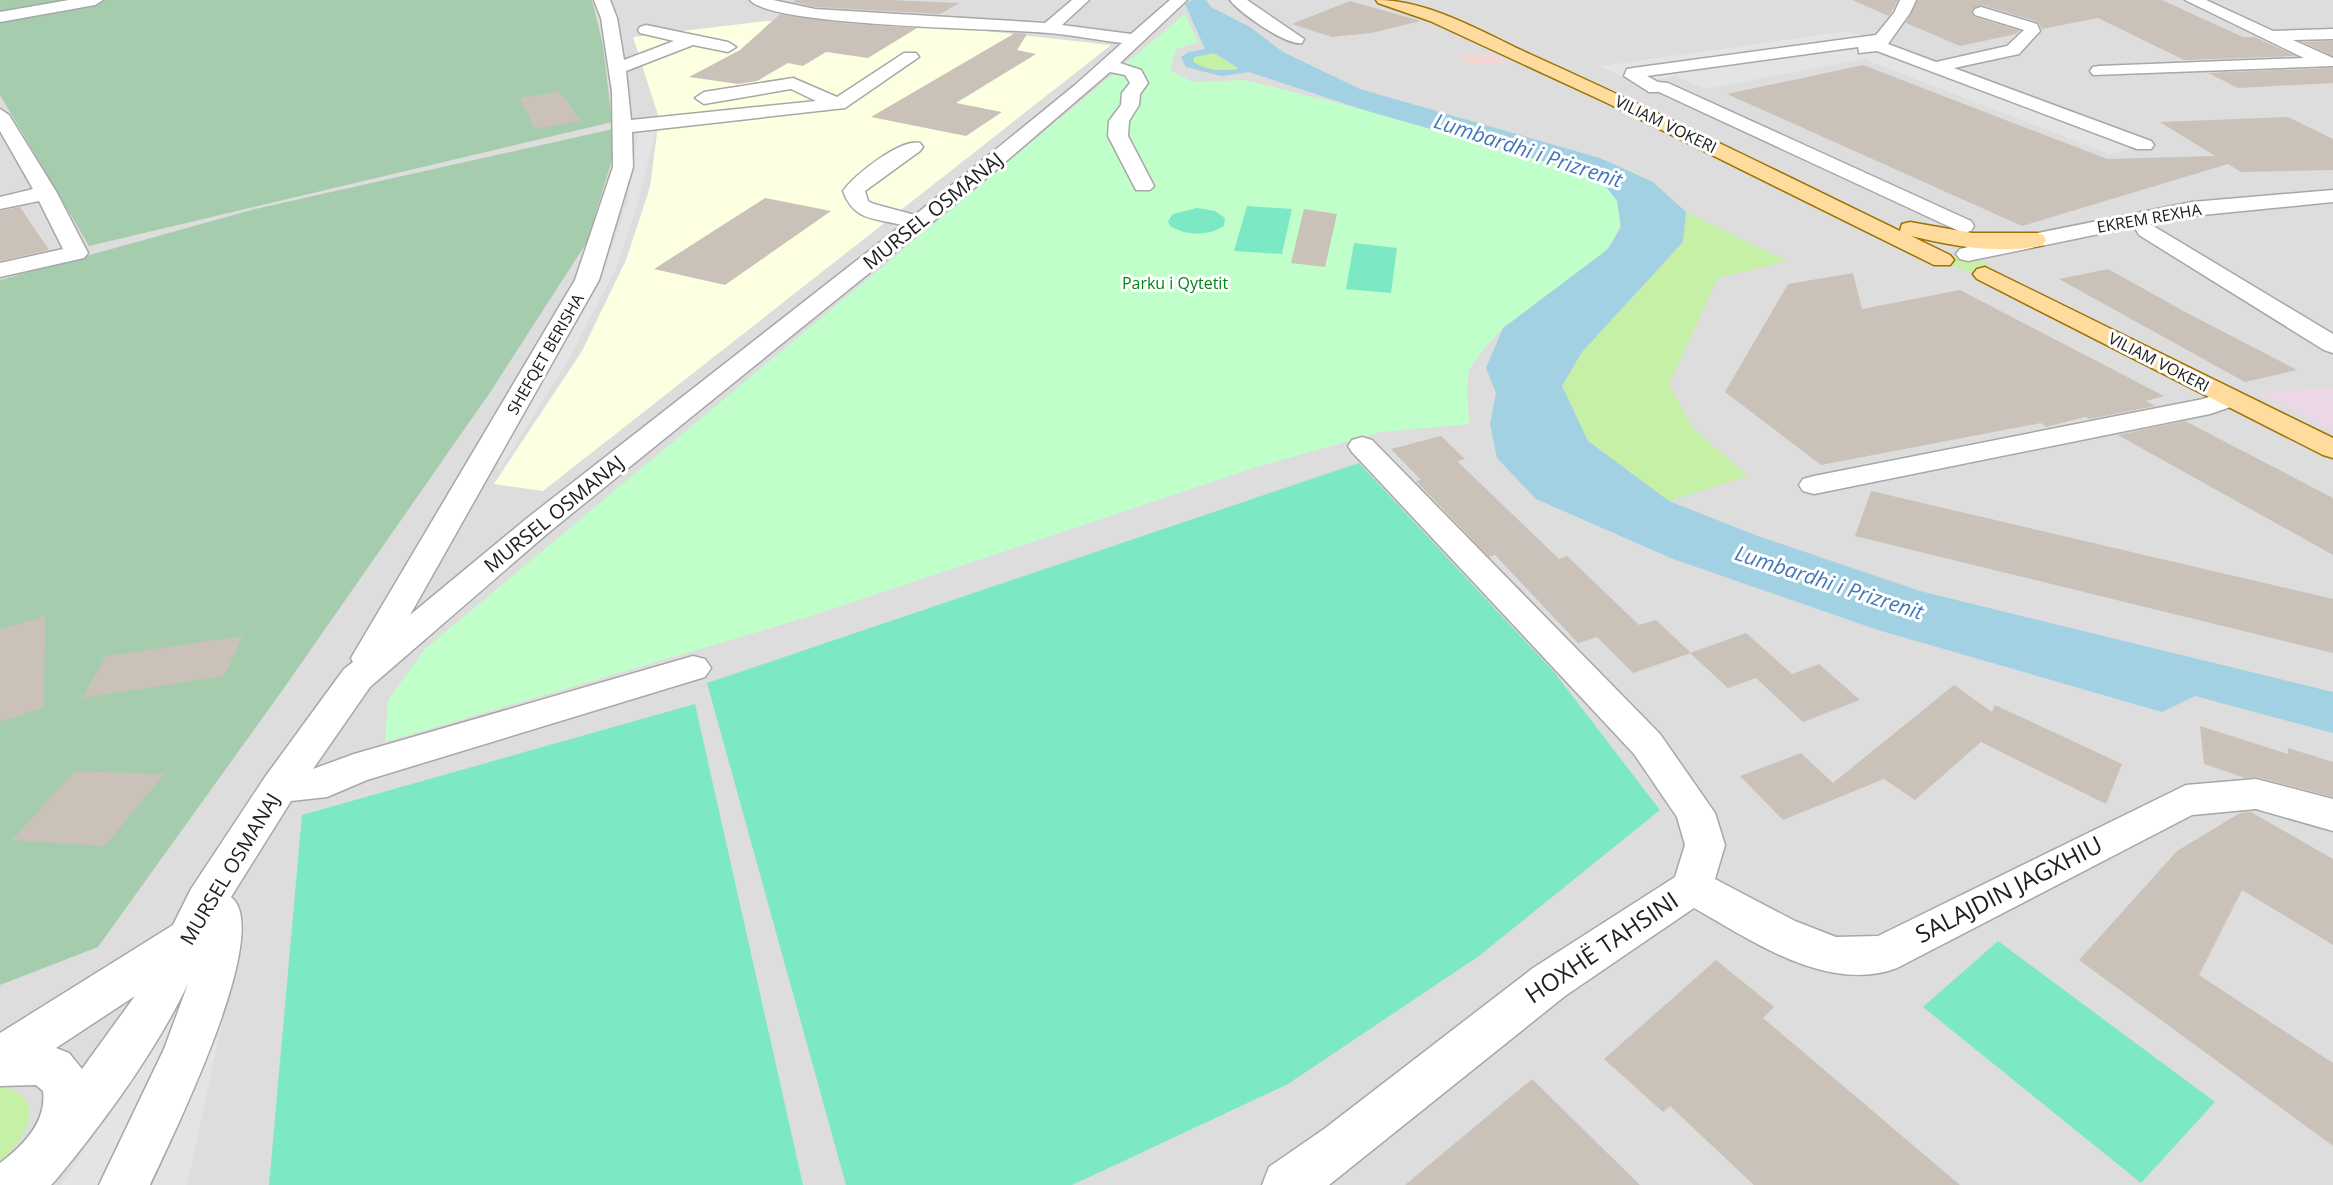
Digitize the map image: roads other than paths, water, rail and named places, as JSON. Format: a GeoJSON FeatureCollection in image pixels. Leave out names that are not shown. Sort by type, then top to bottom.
{"type":"FeatureCollection","features":[{"type":"Feature","properties":{"kind":"main road","name":"VILIAM VOKERI"},"geometry":{"type":"LineString","coordinates":[[1384,0],[1443,21],[1954,256]]}},
{"type":"Feature","properties":{"kind":"main road","name":"VILIAM VOKERI"},"geometry":{"type":"LineString","coordinates":[[1420,0],[1455,12],[1629,93],[1954,256]]}},
{"type":"Feature","properties":{"kind":"main road"},"geometry":{"type":"LineString","coordinates":[[1896,226],[1960,241],[2000,243],[2035,240]]}},
{"type":"Feature","properties":{"kind":"main road","name":"VILIAM VOKERI"},"geometry":{"type":"LineString","coordinates":[[1954,256],[1948,267],[1962,273],[1989,271],[2229,398],[2333,449]]}},
{"type":"Feature","properties":{"kind":"street"},"geometry":{"type":"LineString","coordinates":[[0,17],[95,0]]}},
{"type":"Feature","properties":{"kind":"street","name":"SHEFQET BERISHA"},"geometry":{"type":"LineString","coordinates":[[357,678],[587,280],[624,167],[621,92],[609,18],[602,0]]}},
{"type":"Feature","properties":{"kind":"street"},"geometry":{"type":"LineString","coordinates":[[758,0],[781,8],[815,14],[1049,28],[1135,40]]}},
{"type":"Feature","properties":{"kind":"street"},"geometry":{"type":"LineString","coordinates":[[1049,28],[1081,0]]}},
{"type":"Feature","properties":{"kind":"street"},"geometry":{"type":"LineString","coordinates":[[1238,0],[1250,11],[1296,39]]}},
{"type":"Feature","properties":{"kind":"street"},"geometry":{"type":"LineString","coordinates":[[1846,54],[1880,43],[1889,27],[1903,15],[1908,0]]}},
{"type":"Feature","properties":{"kind":"street"},"geometry":{"type":"LineString","coordinates":[[2193,0],[2330,63]]}},
{"type":"Feature","properties":{"kind":"street","name":"MURSEL OSMANAJ"},"geometry":{"type":"LineString","coordinates":[[19,1182],[111,1070],[158,999],[196,920],[279,788],[357,678],[537,526],[976,177],[1106,66],[1176,2]]}},
{"type":"Feature","properties":{"kind":"street"},"geometry":{"type":"LineString","coordinates":[[1935,67],[2013,50],[2032,31],[2031,27],[2024,23],[1981,12]]}},
{"type":"Feature","properties":{"kind":"street"},"geometry":{"type":"LineString","coordinates":[[646,30],[728,47]]}},
{"type":"Feature","properties":{"kind":"street"},"geometry":{"type":"LineString","coordinates":[[2271,35],[2333,34]]}},
{"type":"Feature","properties":{"kind":"street"},"geometry":{"type":"LineString","coordinates":[[616,69],[692,40]]}},
{"type":"Feature","properties":{"kind":"street"},"geometry":{"type":"LineString","coordinates":[[1963,226],[1658,88],[1633,76],[1633,73],[1827,45],[1880,43],[1935,67],[2144,145]]}},
{"type":"Feature","properties":{"kind":"street"},"geometry":{"type":"LineString","coordinates":[[621,119],[838,104],[910,57]]}},
{"type":"Feature","properties":{"kind":"street"},"geometry":{"type":"LineString","coordinates":[[2099,71],[2330,63]]}},
{"type":"Feature","properties":{"kind":"street"},"geometry":{"type":"LineString","coordinates":[[1106,66],[1131,71],[1138,78],[1139,83],[1131,93],[1130,105],[1119,121],[1118,136],[1143,186]]}},
{"type":"Feature","properties":{"kind":"street"},"geometry":{"type":"LineString","coordinates":[[689,100],[793,83],[812,72]]}},
{"type":"Feature","properties":{"kind":"street"},"geometry":{"type":"LineString","coordinates":[[793,83],[838,104]]}},
{"type":"Feature","properties":{"kind":"street"},"geometry":{"type":"LineString","coordinates":[[621,119],[666,104]]}},
{"type":"Feature","properties":{"kind":"street"},"geometry":{"type":"LineString","coordinates":[[0,115],[10,151],[46,192],[76,253],[0,270]]}},
{"type":"Feature","properties":{"kind":"street"},"geometry":{"type":"LineString","coordinates":[[913,147],[862,181],[854,191],[859,204],[866,209],[918,222]]}},
{"type":"Feature","properties":{"kind":"street","name":"EKREM REXHA"},"geometry":{"type":"LineString","coordinates":[[1954,256],[2331,183]]}},
{"type":"Feature","properties":{"kind":"street"},"geometry":{"type":"LineString","coordinates":[[0,203],[46,192]]}},
{"type":"Feature","properties":{"kind":"street","name":"EKREM REXHA"},"geometry":{"type":"LineString","coordinates":[[1989,271],[2147,230],[2226,219],[2333,210]]}},
{"type":"Feature","properties":{"kind":"street"},"geometry":{"type":"LineString","coordinates":[[2147,230],[2333,345]]}},
{"type":"Feature","properties":{"kind":"street"},"geometry":{"type":"LineString","coordinates":[[1814,484],[2210,405],[2229,398]]}},
{"type":"Feature","properties":{"kind":"street","name":"HOXHË TAHSINI"},"geometry":{"type":"LineString","coordinates":[[1287,1185],[1341,1146],[1549,982],[1692,887],[1705,845],[1695,813],[1647,744],[1362,446]]}},
{"type":"Feature","properties":{"kind":"street"},"geometry":{"type":"LineString","coordinates":[[279,788],[327,782],[354,769],[693,669]]}},
{"type":"Feature","properties":{"kind":"street","name":"SALAJDIN JAGXHIU"},"geometry":{"type":"LineString","coordinates":[[1692,887],[1780,934],[1834,956],[1882,955],[2186,800],[2256,794],[2333,815]]}},
{"type":"Feature","properties":{"kind":"street"},"geometry":{"type":"LineString","coordinates":[[0,1059],[196,920],[221,913],[220,942],[211,981],[184,1056],[124,1185]]}},
{"type":"Feature","properties":{"kind":"street"},"geometry":{"type":"LineString","coordinates":[[0,1064],[13,1061],[36,1062],[53,1068],[64,1080],[69,1097],[66,1117],[55,1140]]}},
{"type":"Feature","properties":{"kind":"water","name":"Lumbardhi i Prizrenit"},"geometry":{"type":"Polygon","coordinates":[[[1192,0],[1206,0],[1211,7],[1250,27],[1283,52],[1360,89],[1600,158],[1653,182],[1686,212],[1683,242],[1582,352],[1562,386],[1588,441],[1669,501],[1755,535],[1920,591],[2333,692],[2333,733],[2195,696],[2162,712],[1878,630],[1673,559],[1536,499],[1497,458],[1490,424],[1496,393],[1486,368],[1503,328],[1608,249],[1621,227],[1617,201],[1607,188],[1588,174],[1364,110],[1249,72],[1221,76],[1186,67],[1181,57],[1189,52],[1205,49],[1185,4],[1192,0]],[[1214,53],[1194,57],[1193,62],[1215,70],[1238,68],[1214,53]]]}},
{"type":"Feature","properties":{"kind":"park label","name":"Parku i Qytetit"},"geometry":{"type":"Point","coordinates":[1175,283]}}]}
